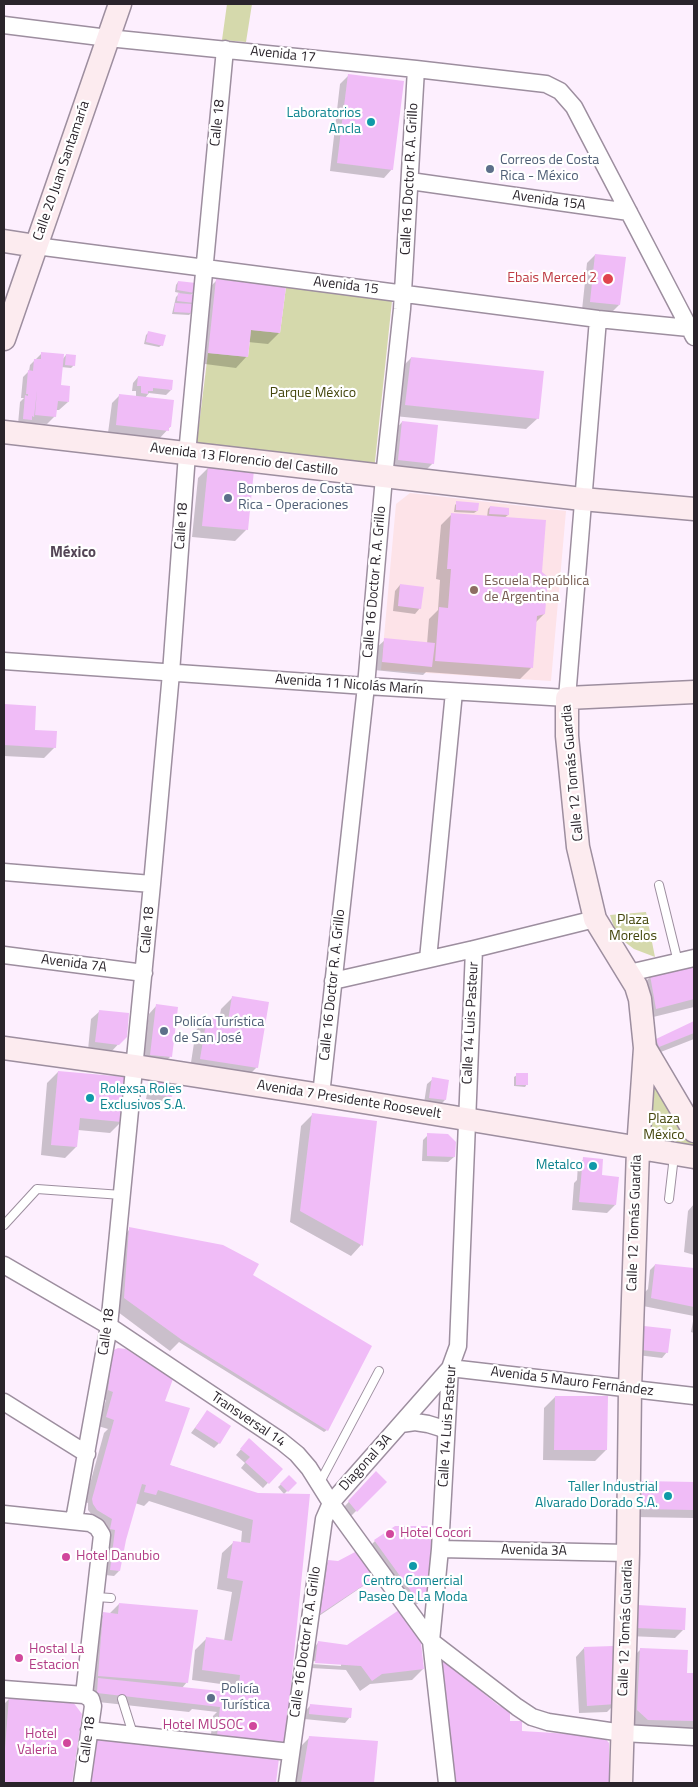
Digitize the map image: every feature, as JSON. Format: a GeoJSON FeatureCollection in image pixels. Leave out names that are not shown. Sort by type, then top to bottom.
{"type":"FeatureCollection","features":[{"type":"Feature","properties":{"kind":"street","name":"Calle 20 Juan Santamaría"},"geometry":{"type":"LineString","coordinates":[[4,339],[120,4]]}},
{"type":"Feature","properties":{"kind":"street","name":"Avenida 17"},"geometry":{"type":"LineString","coordinates":[[4,25],[108,38],[416,68],[546,84],[560,91],[574,107],[629,212]]}},
{"type":"Feature","properties":{"kind":"street","name":"Calle 18"},"geometry":{"type":"LineString","coordinates":[[82,1783],[93,1706],[91,1699],[84,1695],[103,1598],[102,1535],[97,1527],[90,1523],[74,1520],[109,1326],[144,973],[171,673],[187,454],[225,49]]}},
{"type":"Feature","properties":{"kind":"street","name":"Calle 16 Doctor R. A. Grillo"},"geometry":{"type":"LineString","coordinates":[[321,1095],[366,686],[384,476],[403,294],[416,68]]}},
{"type":"Feature","properties":{"kind":"street","name":"Avenida 15A"},"geometry":{"type":"LineString","coordinates":[[410,181],[629,212]]}},
{"type":"Feature","properties":{"kind":"street"},"geometry":{"type":"LineString","coordinates":[[629,212],[692,333]]}},
{"type":"Feature","properties":{"kind":"street","name":"Avenida 15"},"geometry":{"type":"LineString","coordinates":[[4,241],[692,333]]}},
{"type":"Feature","properties":{"kind":"street","name":"Calle 12 Tomás Guardia"},"geometry":{"type":"LineString","coordinates":[[598,319],[566,698],[566,736],[578,847],[595,919],[636,986],[640,999],[645,1048],[638,1149],[630,1389],[628,1553],[621,1783]]}},
{"type":"Feature","properties":{"kind":"street","name":"Avenida 13 Florencio del Castillo"},"geometry":{"type":"LineString","coordinates":[[4,432],[582,499],[694,509]]}},
{"type":"Feature","properties":{"kind":"street","name":"Avenida 11 Nicolás Marín"},"geometry":{"type":"LineString","coordinates":[[4,661],[566,698],[694,692]]}},
{"type":"Feature","properties":{"kind":"street"},"geometry":{"type":"LineString","coordinates":[[428,960],[454,692]]}},
{"type":"Feature","properties":{"kind":"street"},"geometry":{"type":"LineString","coordinates":[[4,872],[152,884]]}},
{"type":"Feature","properties":{"kind":"street"},"geometry":{"type":"LineString","coordinates":[[333,981],[595,919]]}},
{"type":"Feature","properties":{"kind":"street","name":"Calle 14 Luis Pasteur"},"geometry":{"type":"LineString","coordinates":[[447,1783],[431,1641],[440,1550],[450,1368],[458,1346],[474,949]]}},
{"type":"Feature","properties":{"kind":"street","name":"Avenida 7A"},"geometry":{"type":"LineString","coordinates":[[4,956],[144,973]]}},
{"type":"Feature","properties":{"kind":"street"},"geometry":{"type":"LineString","coordinates":[[629,973],[694,958]]}},
{"type":"Feature","properties":{"kind":"street","name":"Avenida 7 Presidente Roosevelt"},"geometry":{"type":"LineString","coordinates":[[4,1048],[321,1095],[684,1156]]}},
{"type":"Feature","properties":{"kind":"street"},"geometry":{"type":"LineString","coordinates":[[645,1048],[694,1131]]}},
{"type":"Feature","properties":{"kind":"street","name":"Transversal 14"},"geometry":{"type":"LineString","coordinates":[[4,1265],[109,1326],[281,1441],[297,1454],[309,1468],[331,1502],[431,1641]]}},
{"type":"Feature","properties":{"kind":"street","name":"Avenida 5 Mauro Fernández"},"geometry":{"type":"LineString","coordinates":[[450,1368],[694,1396]]}},
{"type":"Feature","properties":{"kind":"street","name":"Diagonal 3A"},"geometry":{"type":"LineString","coordinates":[[331,1502],[450,1368]]}},
{"type":"Feature","properties":{"kind":"street"},"geometry":{"type":"LineString","coordinates":[[4,1402],[87,1454]]}},
{"type":"Feature","properties":{"kind":"street","name":"Diagonal 3A"},"geometry":{"type":"LineString","coordinates":[[401,1424],[415,1422],[428,1424],[442,1428],[446,1432]]}},
{"type":"Feature","properties":{"kind":"street","name":"Calle 16 Doctor R. A. Grillo"},"geometry":{"type":"LineString","coordinates":[[287,1783],[324,1519],[331,1502]]}},
{"type":"Feature","properties":{"kind":"street"},"geometry":{"type":"LineString","coordinates":[[4,1514],[74,1520]]}},
{"type":"Feature","properties":{"kind":"street","name":"Avenida 3A"},"geometry":{"type":"LineString","coordinates":[[440,1550],[628,1553]]}},
{"type":"Feature","properties":{"kind":"street"},"geometry":{"type":"LineString","coordinates":[[431,1641],[532,1717],[548,1722],[623,1733],[694,1737]]}},
{"type":"Feature","properties":{"kind":"street"},"geometry":{"type":"LineString","coordinates":[[4,1688],[84,1695]]}},
{"type":"Feature","properties":{"kind":"street"},"geometry":{"type":"LineString","coordinates":[[89,1730],[290,1752]]}},
{"type":"Feature","properties":{"kind":"lane"},"geometry":{"type":"LineString","coordinates":[[659,886],[678,962]]}},
{"type":"Feature","properties":{"kind":"lane"},"geometry":{"type":"LineString","coordinates":[[669,1199],[684,1156]]}},
{"type":"Feature","properties":{"kind":"lane"},"geometry":{"type":"LineString","coordinates":[[4,1224],[37,1189],[122,1195]]}},
{"type":"Feature","properties":{"kind":"lane"},"geometry":{"type":"LineString","coordinates":[[319,1484],[379,1371]]}},
{"type":"Feature","properties":{"kind":"lane"},"geometry":{"type":"LineString","coordinates":[[122,1699],[133,1734]]}},
{"type":"Feature","properties":{"kind":"shaded area","name":"Escuela República de Argentina"},"geometry":{"type":"Polygon","coordinates":[[[410,493],[566,511],[551,681],[381,670],[396,504],[410,493]]]}},
{"type":"Feature","properties":{"kind":"green space"},"geometry":{"type":"Polygon","coordinates":[[[227,4],[252,4],[246,42],[222,40],[227,4]]]}},
{"type":"Feature","properties":{"kind":"green space","name":"Parque México"},"geometry":{"type":"Polygon","coordinates":[[[286,287],[392,301],[374,471],[196,449],[208,353],[248,357],[251,330],[280,333],[286,287]]]}},
{"type":"Feature","properties":{"kind":"green space","name":"Plaza Morelos"},"geometry":{"type":"Polygon","coordinates":[[[646,912],[655,957],[634,949],[617,936],[610,915],[646,912]]]}},
{"type":"Feature","properties":{"kind":"green space","name":"Plaza México"},"geometry":{"type":"Polygon","coordinates":[[[645,1048],[694,1131],[694,1157],[638,1149],[645,1048]]]}},
{"type":"Feature","properties":{"kind":"building","name":"Laboratorios Ancla"},"geometry":{"type":"Polygon","coordinates":[[[348,74],[404,81],[393,170],[337,163],[348,74]]]}},
{"type":"Feature","properties":{"kind":"building","name":"Ebais Merced 2"},"geometry":{"type":"Polygon","coordinates":[[[595,254],[626,257],[620,305],[590,302],[595,254]]]}},
{"type":"Feature","properties":{"kind":"building"},"geometry":{"type":"Polygon","coordinates":[[[216,279],[286,287],[280,333],[251,330],[248,357],[208,353],[216,279]]]}},
{"type":"Feature","properties":{"kind":"building"},"geometry":{"type":"Polygon","coordinates":[[[178,281],[196,283],[195,293],[177,290],[178,281]]]}},
{"type":"Feature","properties":{"kind":"building"},"geometry":{"type":"Polygon","coordinates":[[[178,293],[196,295],[195,303],[177,301],[178,293]]]}},
{"type":"Feature","properties":{"kind":"building"},"geometry":{"type":"Polygon","coordinates":[[[175,303],[193,304],[192,313],[174,312],[175,303]]]}},
{"type":"Feature","properties":{"kind":"building"},"geometry":{"type":"Polygon","coordinates":[[[148,331],[166,335],[163,346],[146,342],[148,331]]]}},
{"type":"Feature","properties":{"kind":"building"},"geometry":{"type":"Polygon","coordinates":[[[41,352],[64,354],[61,385],[70,386],[69,402],[58,401],[56,417],[35,415],[37,390],[34,417],[32,416],[32,420],[23,419],[25,395],[28,396],[26,394],[28,370],[33,371],[34,359],[41,359],[41,352]]]}},
{"type":"Feature","properties":{"kind":"building"},"geometry":{"type":"Polygon","coordinates":[[[66,354],[76,355],[75,366],[65,365],[66,354]]]}},
{"type":"Feature","properties":{"kind":"building"},"geometry":{"type":"Polygon","coordinates":[[[411,357],[544,371],[539,419],[405,405],[411,357]]]}},
{"type":"Feature","properties":{"kind":"building"},"geometry":{"type":"Polygon","coordinates":[[[138,376],[173,380],[172,390],[153,388],[153,391],[148,391],[148,394],[141,393],[141,386],[137,386],[138,376]]]}},
{"type":"Feature","properties":{"kind":"building"},"geometry":{"type":"Polygon","coordinates":[[[119,394],[174,400],[169,431],[116,425],[119,394]]]}},
{"type":"Feature","properties":{"kind":"building"},"geometry":{"type":"Polygon","coordinates":[[[402,421],[438,425],[434,464],[398,460],[402,421]]]}},
{"type":"Feature","properties":{"kind":"building","name":"Bomberos de Costa Rica - Operaciones"},"geometry":{"type":"Polygon","coordinates":[[[208,466],[254,470],[248,530],[202,526],[208,466]]]}},
{"type":"Feature","properties":{"kind":"building"},"geometry":{"type":"Polygon","coordinates":[[[456,501],[479,503],[478,511],[456,510],[456,501]]]}},
{"type":"Feature","properties":{"kind":"building"},"geometry":{"type":"Polygon","coordinates":[[[490,506],[509,508],[509,515],[489,514],[490,506]]]}},
{"type":"Feature","properties":{"kind":"building"},"geometry":{"type":"Polygon","coordinates":[[[451,513],[546,520],[542,572],[548,577],[545,614],[537,616],[533,668],[435,661],[439,607],[448,608],[451,569],[447,569],[451,513]]]}},
{"type":"Feature","properties":{"kind":"building"},"geometry":{"type":"Polygon","coordinates":[[[400,584],[424,587],[421,609],[398,606],[400,584]]]}},
{"type":"Feature","properties":{"kind":"building"},"geometry":{"type":"Polygon","coordinates":[[[384,638],[435,643],[432,667],[382,662],[384,638]]]}},
{"type":"Feature","properties":{"kind":"building"},"geometry":{"type":"Polygon","coordinates":[[[4,704],[36,706],[35,730],[57,731],[56,748],[4,745],[4,704]]]}},
{"type":"Feature","properties":{"kind":"building"},"geometry":{"type":"Polygon","coordinates":[[[694,967],[694,999],[656,1009],[650,975],[694,967]]]}},
{"type":"Feature","properties":{"kind":"building"},"geometry":{"type":"Polygon","coordinates":[[[232,996],[269,1002],[258,1068],[200,1059],[207,1017],[228,1021],[232,996]]]}},
{"type":"Feature","properties":{"kind":"building","name":"Policía Turística de San José"},"geometry":{"type":"Polygon","coordinates":[[[156,1004],[178,1007],[172,1057],[150,1055],[156,1004]]]}},
{"type":"Feature","properties":{"kind":"building"},"geometry":{"type":"Polygon","coordinates":[[[99,1010],[129,1013],[127,1037],[119,1045],[95,1042],[99,1010]]]}},
{"type":"Feature","properties":{"kind":"building"},"geometry":{"type":"Polygon","coordinates":[[[694,1021],[694,1033],[659,1047],[656,1039],[694,1021]]]}},
{"type":"Feature","properties":{"kind":"building","name":"Rolexsa Roles Exclusivos S.A."},"geometry":{"type":"Polygon","coordinates":[[[58,1071],[126,1077],[122,1122],[80,1118],[77,1147],[51,1145],[58,1071]]]}},
{"type":"Feature","properties":{"kind":"building"},"geometry":{"type":"Polygon","coordinates":[[[516,1073],[528,1073],[528,1085],[516,1085],[516,1073]]]}},
{"type":"Feature","properties":{"kind":"building"},"geometry":{"type":"Polygon","coordinates":[[[432,1077],[449,1080],[446,1100],[429,1098],[432,1077]]]}},
{"type":"Feature","properties":{"kind":"building"},"geometry":{"type":"Polygon","coordinates":[[[153,1081],[174,1084],[172,1097],[151,1094],[153,1081]]]}},
{"type":"Feature","properties":{"kind":"building"},"geometry":{"type":"Polygon","coordinates":[[[312,1113],[377,1121],[363,1246],[300,1211],[312,1113]]]}},
{"type":"Feature","properties":{"kind":"building"},"geometry":{"type":"Polygon","coordinates":[[[427,1133],[448,1134],[456,1142],[455,1157],[427,1156],[427,1133]]]}},
{"type":"Feature","properties":{"kind":"building"},"geometry":{"type":"Polygon","coordinates":[[[583,1157],[603,1159],[602,1175],[619,1177],[616,1205],[579,1202],[583,1157]]]}},
{"type":"Feature","properties":{"kind":"building"},"geometry":{"type":"Polygon","coordinates":[[[129,1227],[223,1245],[259,1264],[253,1275],[372,1346],[328,1431],[182,1340],[124,1298],[129,1227]]]}},
{"type":"Feature","properties":{"kind":"building"},"geometry":{"type":"Polygon","coordinates":[[[655,1264],[694,1268],[694,1307],[651,1298],[655,1264]]]}},
{"type":"Feature","properties":{"kind":"building"},"geometry":{"type":"Polygon","coordinates":[[[644,1326],[671,1329],[668,1353],[642,1350],[644,1326]]]}},
{"type":"Feature","properties":{"kind":"building"},"geometry":{"type":"Polygon","coordinates":[[[118,1348],[126,1349],[173,1379],[165,1401],[190,1408],[170,1465],[258,1493],[310,1494],[285,1745],[217,1736],[220,1707],[97,1693],[98,1678],[238,1693],[240,1675],[202,1670],[206,1637],[232,1641],[243,1581],[227,1578],[233,1541],[250,1543],[253,1520],[158,1490],[156,1495],[144,1492],[146,1485],[142,1484],[126,1540],[120,1571],[110,1570],[115,1530],[110,1529],[112,1519],[97,1510],[92,1499],[114,1420],[106,1417],[113,1392],[108,1390],[112,1355],[114,1350],[118,1348]]]}},
{"type":"Feature","properties":{"kind":"building"},"geometry":{"type":"Polygon","coordinates":[[[555,1396],[608,1396],[607,1450],[554,1450],[555,1396]]]}},
{"type":"Feature","properties":{"kind":"building"},"geometry":{"type":"Polygon","coordinates":[[[207,1410],[231,1426],[220,1444],[195,1428],[207,1410]]]}},
{"type":"Feature","properties":{"kind":"building"},"geometry":{"type":"Polygon","coordinates":[[[249,1438],[283,1469],[269,1484],[245,1462],[250,1457],[240,1449],[249,1438]]]}},
{"type":"Feature","properties":{"kind":"building"},"geometry":{"type":"Polygon","coordinates":[[[376,1471],[387,1482],[357,1512],[348,1501],[376,1471]]]}},
{"type":"Feature","properties":{"kind":"building"},"geometry":{"type":"Polygon","coordinates":[[[289,1475],[297,1483],[288,1492],[280,1484],[289,1475]]]}},
{"type":"Feature","properties":{"kind":"building","name":"Taller Industrial Alvarado Dorado S.A."},"geometry":{"type":"Polygon","coordinates":[[[642,1481],[694,1482],[694,1510],[642,1509],[642,1481]]]}},
{"type":"Feature","properties":{"kind":"building","name":"Centro Comercial Paseo De La Moda"},"geometry":{"type":"Polygon","coordinates":[[[395,1526],[432,1526],[433,1591],[418,1601],[374,1540],[395,1526]]]}},
{"type":"Feature","properties":{"kind":"building"},"geometry":{"type":"Polygon","coordinates":[[[357,1551],[376,1577],[320,1614],[328,1560],[338,1561],[357,1551]]]}},
{"type":"Feature","properties":{"kind":"building"},"geometry":{"type":"Polygon","coordinates":[[[119,1603],[198,1610],[188,1683],[98,1676],[103,1612],[118,1614],[119,1603]]]}},
{"type":"Feature","properties":{"kind":"building"},"geometry":{"type":"Polygon","coordinates":[[[638,1605],[686,1608],[685,1630],[637,1628],[638,1605]]]}},
{"type":"Feature","properties":{"kind":"building"},"geometry":{"type":"Polygon","coordinates":[[[399,1610],[421,1643],[424,1669],[382,1674],[372,1681],[361,1666],[315,1663],[318,1641],[347,1645],[399,1610]]]}},
{"type":"Feature","properties":{"kind":"building"},"geometry":{"type":"Polygon","coordinates":[[[613,1646],[616,1704],[587,1706],[584,1647],[613,1646]]]}},
{"type":"Feature","properties":{"kind":"building"},"geometry":{"type":"Polygon","coordinates":[[[640,1648],[688,1650],[687,1673],[694,1673],[694,1721],[648,1720],[637,1710],[640,1648]]]}},
{"type":"Feature","properties":{"kind":"building"},"geometry":{"type":"Polygon","coordinates":[[[444,1661],[498,1705],[510,1711],[510,1721],[522,1721],[522,1731],[603,1736],[609,1743],[609,1783],[455,1783],[438,1665],[444,1661]]]}},
{"type":"Feature","properties":{"kind":"building"},"geometry":{"type":"Polygon","coordinates":[[[9,1697],[73,1702],[82,1714],[72,1783],[4,1783],[9,1697]]]}},
{"type":"Feature","properties":{"kind":"building"},"geometry":{"type":"Polygon","coordinates":[[[310,1704],[352,1708],[351,1718],[309,1714],[310,1704]]]}},
{"type":"Feature","properties":{"kind":"building"},"geometry":{"type":"Polygon","coordinates":[[[309,1736],[378,1741],[374,1783],[301,1783],[309,1736]]]}},
{"type":"Feature","properties":{"kind":"building"},"geometry":{"type":"Polygon","coordinates":[[[96,1738],[279,1758],[276,1783],[91,1783],[96,1738]]]}},
{"type":"Feature","properties":{"kind":"place","name":"Laboratorios Ancla"},"geometry":{"type":"Point","coordinates":[371,122]}},
{"type":"Feature","properties":{"kind":"place","name":"Correos de Costa Rica - México"},"geometry":{"type":"Point","coordinates":[490,169]}},
{"type":"Feature","properties":{"kind":"place","name":"Ebais Merced 2"},"geometry":{"type":"Point","coordinates":[608,279]}},
{"type":"Feature","properties":{"kind":"place","name":"Bomberos de Costa Rica - Operaciones"},"geometry":{"type":"Point","coordinates":[228,498]}},
{"type":"Feature","properties":{"kind":"place","name":"Escuela República de Argentina"},"geometry":{"type":"Point","coordinates":[474,590]}},
{"type":"Feature","properties":{"kind":"place","name":"Policía Turística de San José"},"geometry":{"type":"Point","coordinates":[164,1031]}},
{"type":"Feature","properties":{"kind":"place","name":"Rolexsa Roles Exclusivos S.A."},"geometry":{"type":"Point","coordinates":[90,1098]}},
{"type":"Feature","properties":{"kind":"place","name":"Metalco"},"geometry":{"type":"Point","coordinates":[593,1166]}},
{"type":"Feature","properties":{"kind":"place","name":"Taller Industrial Alvarado Dorado S.A."},"geometry":{"type":"Point","coordinates":[668,1496]}},
{"type":"Feature","properties":{"kind":"place","name":"Hotel Cocori"},"geometry":{"type":"Point","coordinates":[390,1534]}},
{"type":"Feature","properties":{"kind":"place","name":"Hotel Danubio"},"geometry":{"type":"Point","coordinates":[66,1557]}},
{"type":"Feature","properties":{"kind":"place","name":"Centro Comercial Paseo De La Moda"},"geometry":{"type":"Point","coordinates":[413,1566]}},
{"type":"Feature","properties":{"kind":"place","name":"Hostal La Estacion"},"geometry":{"type":"Point","coordinates":[19,1658]}},
{"type":"Feature","properties":{"kind":"place","name":"Policía Turística"},"geometry":{"type":"Point","coordinates":[211,1698]}},
{"type":"Feature","properties":{"kind":"place","name":"Hotel MUSOC"},"geometry":{"type":"Point","coordinates":[253,1726]}},
{"type":"Feature","properties":{"kind":"place","name":"Hotel Valeria"},"geometry":{"type":"Point","coordinates":[67,1743]}},
{"type":"Feature","properties":{"kind":"district","name":"México"},"geometry":{"type":"Point","coordinates":[73,553]}}]}
